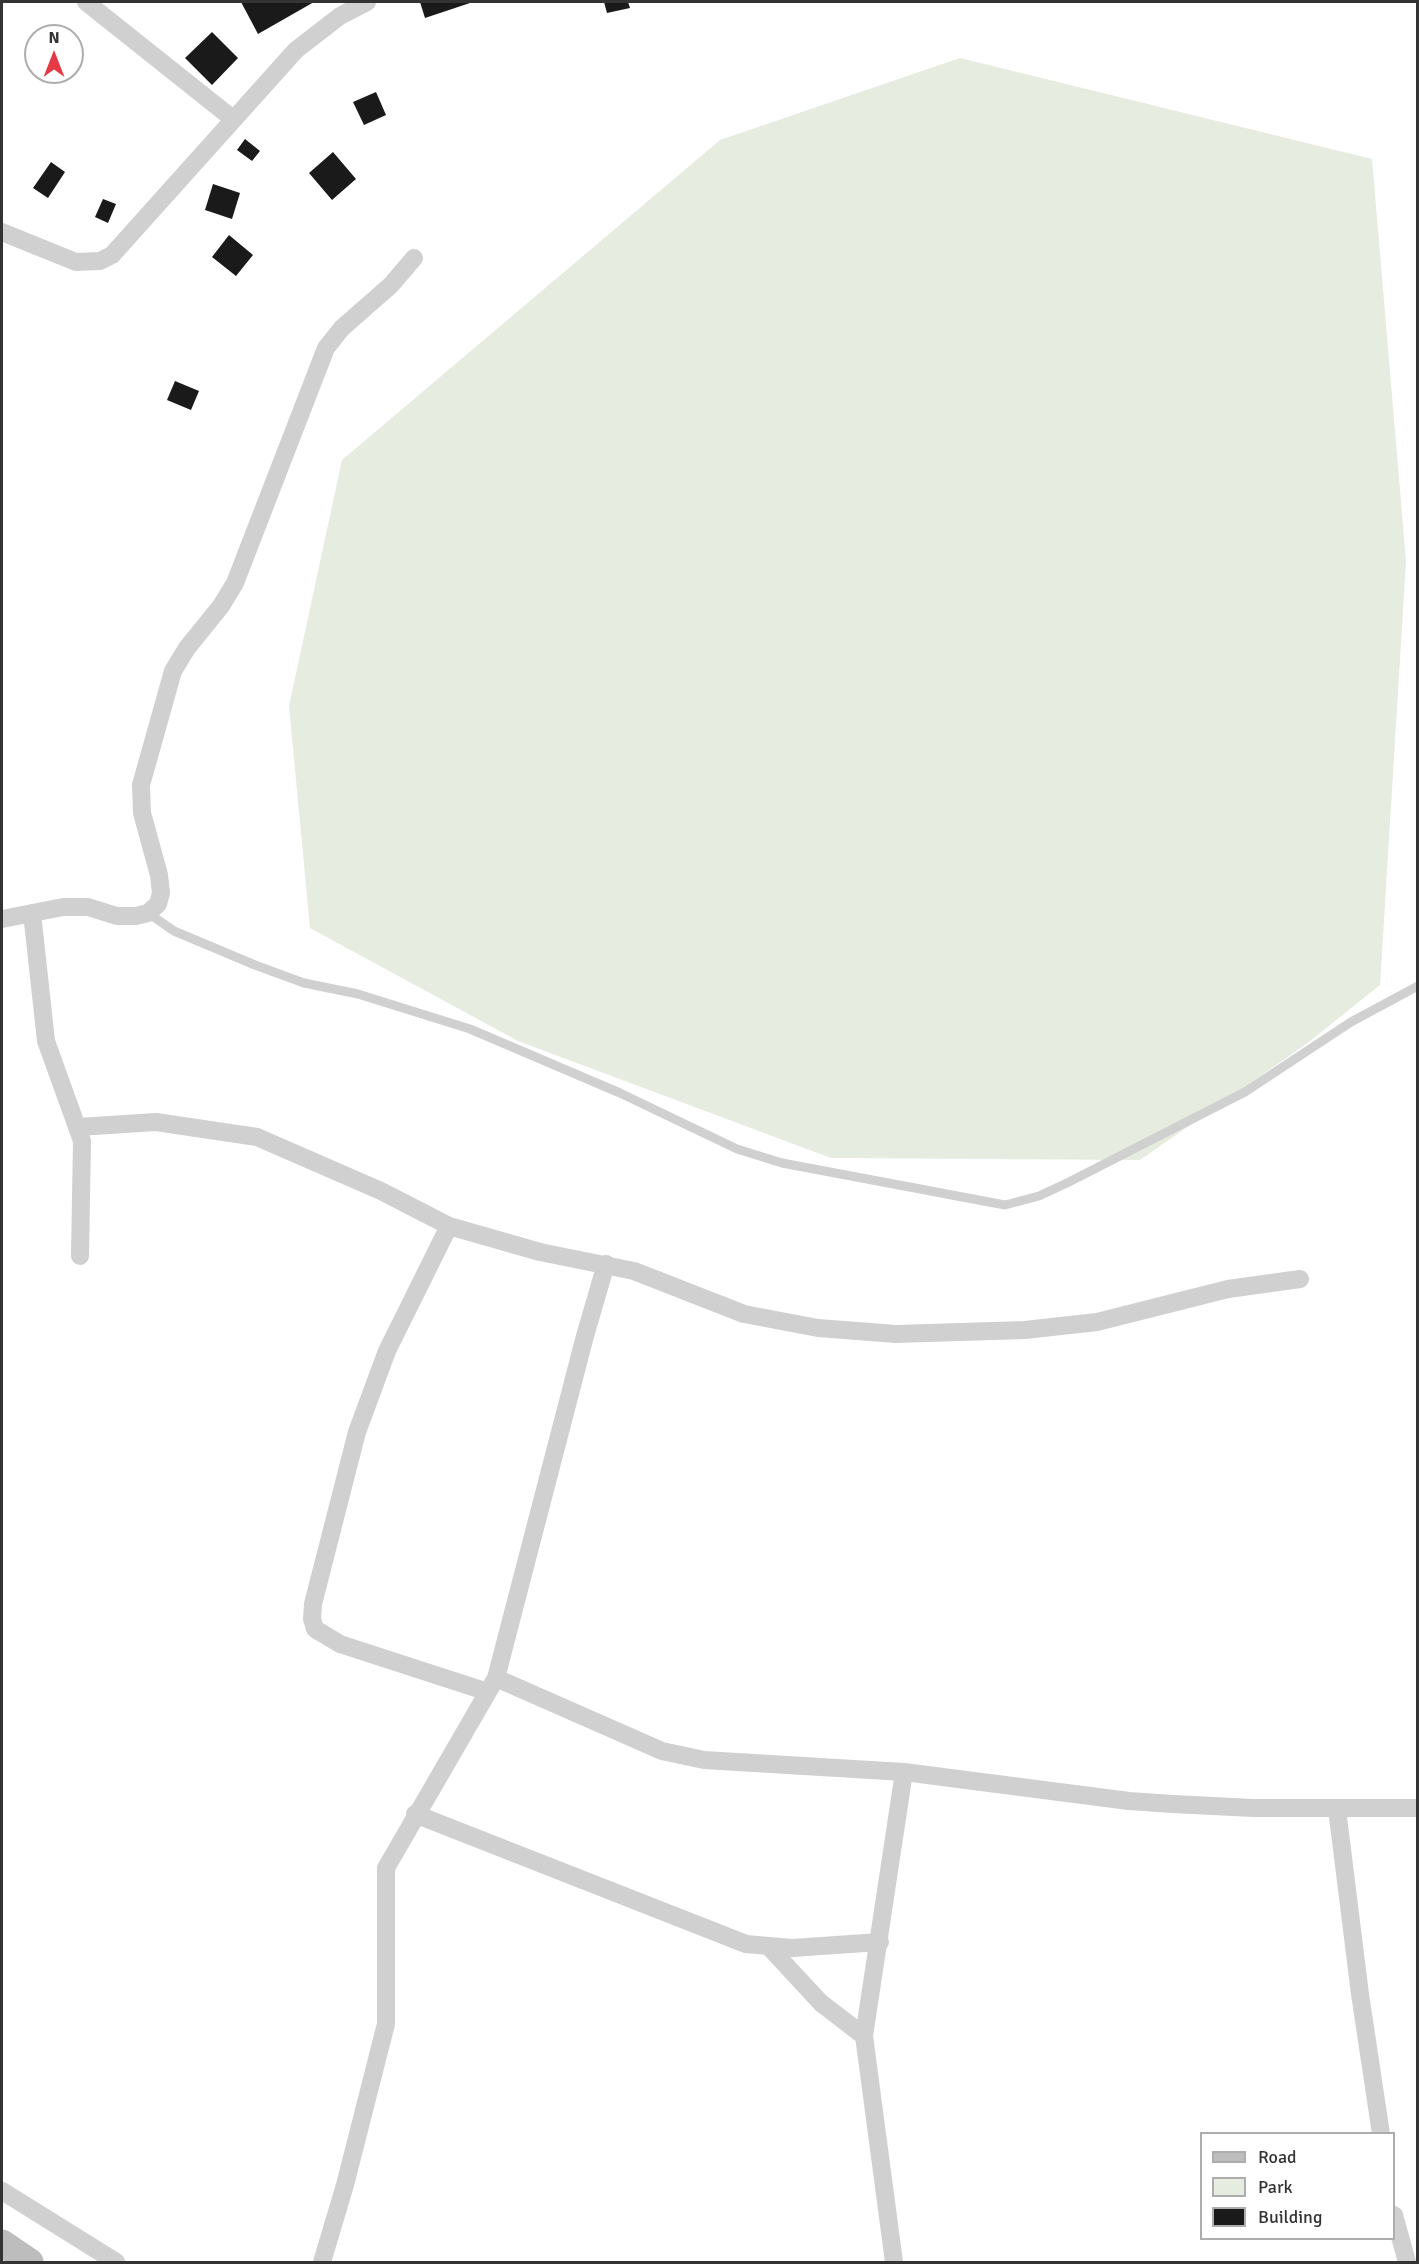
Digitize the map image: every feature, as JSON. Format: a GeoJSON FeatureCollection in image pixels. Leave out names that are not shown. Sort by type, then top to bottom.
{"type":"FeatureCollection","features":[{"type":"Feature","properties":{"kind":"main road"},"geometry":{"type":"LineString","coordinates":[[2,2244],[30,2262]]}},
{"type":"Feature","properties":{"kind":"street"},"geometry":{"type":"LineString","coordinates":[[86,2],[232,119]]}},
{"type":"Feature","properties":{"kind":"street"},"geometry":{"type":"LineString","coordinates":[[2,232],[76,262],[100,261],[126,241],[263,84],[316,32],[367,2]]}},
{"type":"Feature","properties":{"kind":"street"},"geometry":{"type":"LineString","coordinates":[[2,919],[63,907],[88,907],[117,916],[148,913],[158,903],[159,875],[142,813],[141,785],[174,671],[235,583],[326,348],[342,328],[392,285],[414,258]]}},
{"type":"Feature","properties":{"kind":"street"},"geometry":{"type":"LineString","coordinates":[[32,913],[46,1041],[79,1127],[83,1154],[80,1256]]}},
{"type":"Feature","properties":{"kind":"street"},"geometry":{"type":"LineString","coordinates":[[79,1127],[156,1122],[257,1137],[381,1191],[449,1226],[540,1252],[634,1271],[744,1314],[818,1328],[896,1334],[1025,1330],[1097,1322],[1228,1289],[1300,1279]]}},
{"type":"Feature","properties":{"kind":"street"},"geometry":{"type":"LineString","coordinates":[[449,1226],[387,1350],[357,1432],[313,1604],[312,1619],[315,1629],[340,1644],[492,1685],[673,1754],[730,1762],[904,1772],[1129,1801],[1253,1808],[1418,1808]]}},
{"type":"Feature","properties":{"kind":"street"},"geometry":{"type":"LineString","coordinates":[[322,2262],[345,2186],[386,2024],[386,1868],[415,1814],[492,1685],[606,1264]]}},
{"type":"Feature","properties":{"kind":"street"},"geometry":{"type":"LineString","coordinates":[[894,2262],[864,2036],[904,1772]]}},
{"type":"Feature","properties":{"kind":"street"},"geometry":{"type":"LineString","coordinates":[[1337,1809],[1360,1994],[1381,2132]]}},
{"type":"Feature","properties":{"kind":"street"},"geometry":{"type":"LineString","coordinates":[[415,1814],[581,1877],[725,1937],[770,1948],[880,1942]]}},
{"type":"Feature","properties":{"kind":"street"},"geometry":{"type":"LineString","coordinates":[[770,1948],[822,2003],[864,2036]]}},
{"type":"Feature","properties":{"kind":"street"},"geometry":{"type":"LineString","coordinates":[[2,2191],[116,2262]]}},
{"type":"Feature","properties":{"kind":"street"},"geometry":{"type":"LineString","coordinates":[[1395,2219],[1407,2262]]}},
{"type":"Feature","properties":{"kind":"lane"},"geometry":{"type":"LineString","coordinates":[[148,913],[174,931],[304,983],[358,994],[470,1029],[610,1088],[737,1149],[782,1163],[1005,1205],[1040,1196],[1070,1182],[1245,1092],[1351,1022],[1418,986]]}},
{"type":"Feature","properties":{"kind":"green space"},"geometry":{"type":"Polygon","coordinates":[[[960,58],[1372,159],[1406,561],[1380,985],[1305,1045],[1140,1160],[831,1158],[518,1041],[310,928],[289,706],[342,460],[720,140],[960,58]]]}},
{"type":"Feature","properties":{"kind":"building"},"geometry":{"type":"Polygon","coordinates":[[[241,2],[314,2],[258,34],[241,2]]]}},
{"type":"Feature","properties":{"kind":"building"},"geometry":{"type":"Polygon","coordinates":[[[420,2],[473,2],[425,18],[420,2]]]}},
{"type":"Feature","properties":{"kind":"building"},"geometry":{"type":"Polygon","coordinates":[[[604,2],[628,2],[630,8],[607,13],[604,2]]]}},
{"type":"Feature","properties":{"kind":"building"},"geometry":{"type":"Polygon","coordinates":[[[212,32],[238,58],[212,85],[185,58],[212,32]]]}},
{"type":"Feature","properties":{"kind":"building"},"geometry":{"type":"Polygon","coordinates":[[[376,92],[386,115],[364,125],[353,102],[376,92]]]}},
{"type":"Feature","properties":{"kind":"building"},"geometry":{"type":"Polygon","coordinates":[[[245,139],[260,151],[252,161],[237,150],[245,139]]]}},
{"type":"Feature","properties":{"kind":"building"},"geometry":{"type":"Polygon","coordinates":[[[333,152],[356,179],[332,200],[309,173],[333,152]]]}},
{"type":"Feature","properties":{"kind":"building"},"geometry":{"type":"Polygon","coordinates":[[[51,162],[65,172],[48,198],[33,188],[51,162]]]}},
{"type":"Feature","properties":{"kind":"building"},"geometry":{"type":"Polygon","coordinates":[[[213,184],[240,193],[232,219],[205,210],[213,184]]]}},
{"type":"Feature","properties":{"kind":"building"},"geometry":{"type":"Polygon","coordinates":[[[103,199],[116,204],[108,223],[95,217],[103,199]]]}},
{"type":"Feature","properties":{"kind":"building"},"geometry":{"type":"Polygon","coordinates":[[[229,235],[253,255],[236,276],[212,257],[229,235]]]}},
{"type":"Feature","properties":{"kind":"building"},"geometry":{"type":"Polygon","coordinates":[[[175,381],[199,391],[191,410],[167,400],[175,381]]]}}]}
